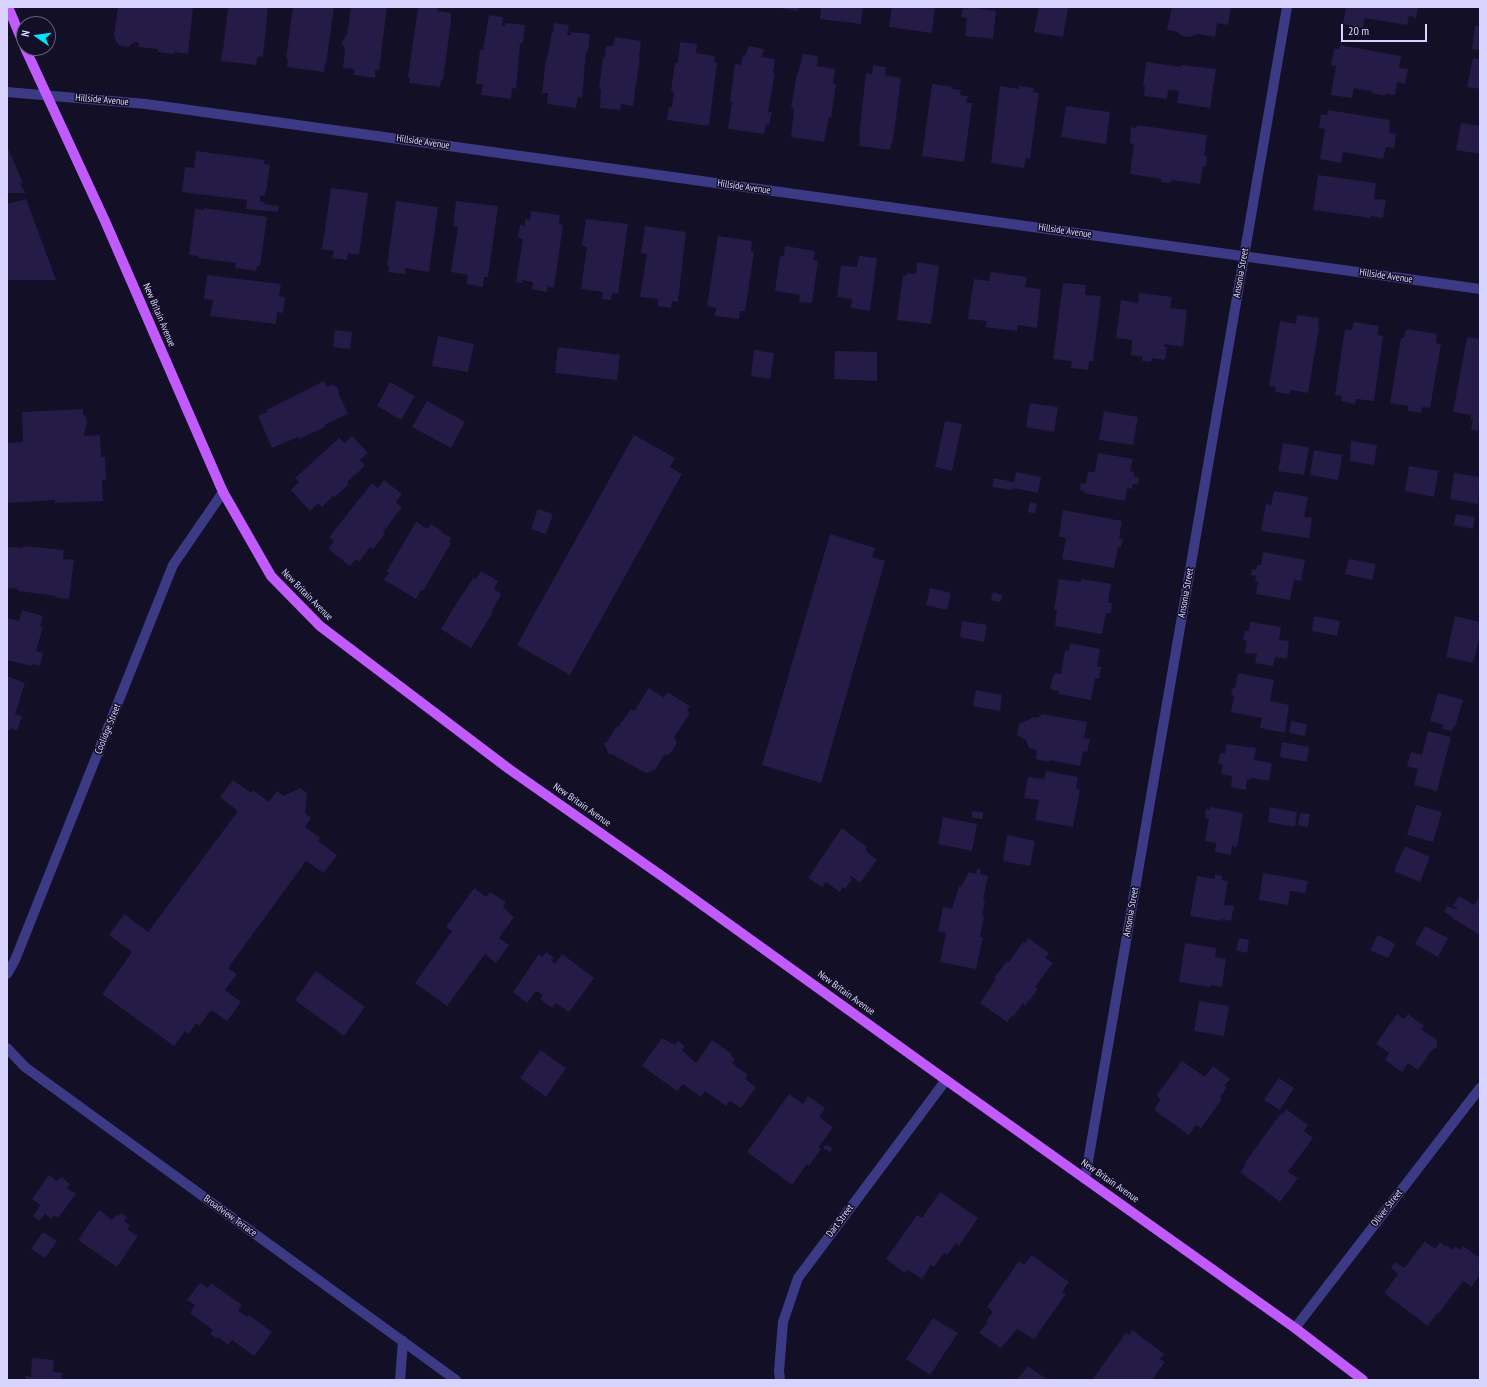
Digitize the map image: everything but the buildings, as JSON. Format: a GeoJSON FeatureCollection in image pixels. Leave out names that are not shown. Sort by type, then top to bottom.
{"type":"FeatureCollection","features":[{"type":"Feature","properties":{"kind":"main road"},"geometry":{"type":"LineString","coordinates":[[8,7],[16,26]]}},
{"type":"Feature","properties":{"kind":"main road","name":"New Britain Avenue"},"geometry":{"type":"LineString","coordinates":[[29,56],[105,221],[223,492],[271,576],[320,626],[509,769],[669,881],[1295,1328],[1364,1380]]}},
{"type":"Feature","properties":{"kind":"street","name":"Ansonia Street"},"geometry":{"type":"LineString","coordinates":[[1085,1179],[1287,7]]}},
{"type":"Feature","properties":{"kind":"street","name":"Hillside Avenue"},"geometry":{"type":"LineString","coordinates":[[7,92],[146,104],[1480,289]]}},
{"type":"Feature","properties":{"kind":"street","name":"Coolidge Street"},"geometry":{"type":"LineString","coordinates":[[7,974],[18,953],[173,565],[223,492]]}},
{"type":"Feature","properties":{"kind":"street","name":"Broadview Terrace"},"geometry":{"type":"LineString","coordinates":[[7,1048],[25,1067],[456,1380]]}},
{"type":"Feature","properties":{"kind":"street","name":"Dart Street"},"geometry":{"type":"LineString","coordinates":[[780,1380],[779,1372],[783,1322],[798,1278],[946,1080]]}},
{"type":"Feature","properties":{"kind":"street","name":"Oliver Street"},"geometry":{"type":"LineString","coordinates":[[1295,1328],[1480,1088]]}},
{"type":"Feature","properties":{"kind":"street"},"geometry":{"type":"LineString","coordinates":[[400,1380],[403,1341]]}}]}
